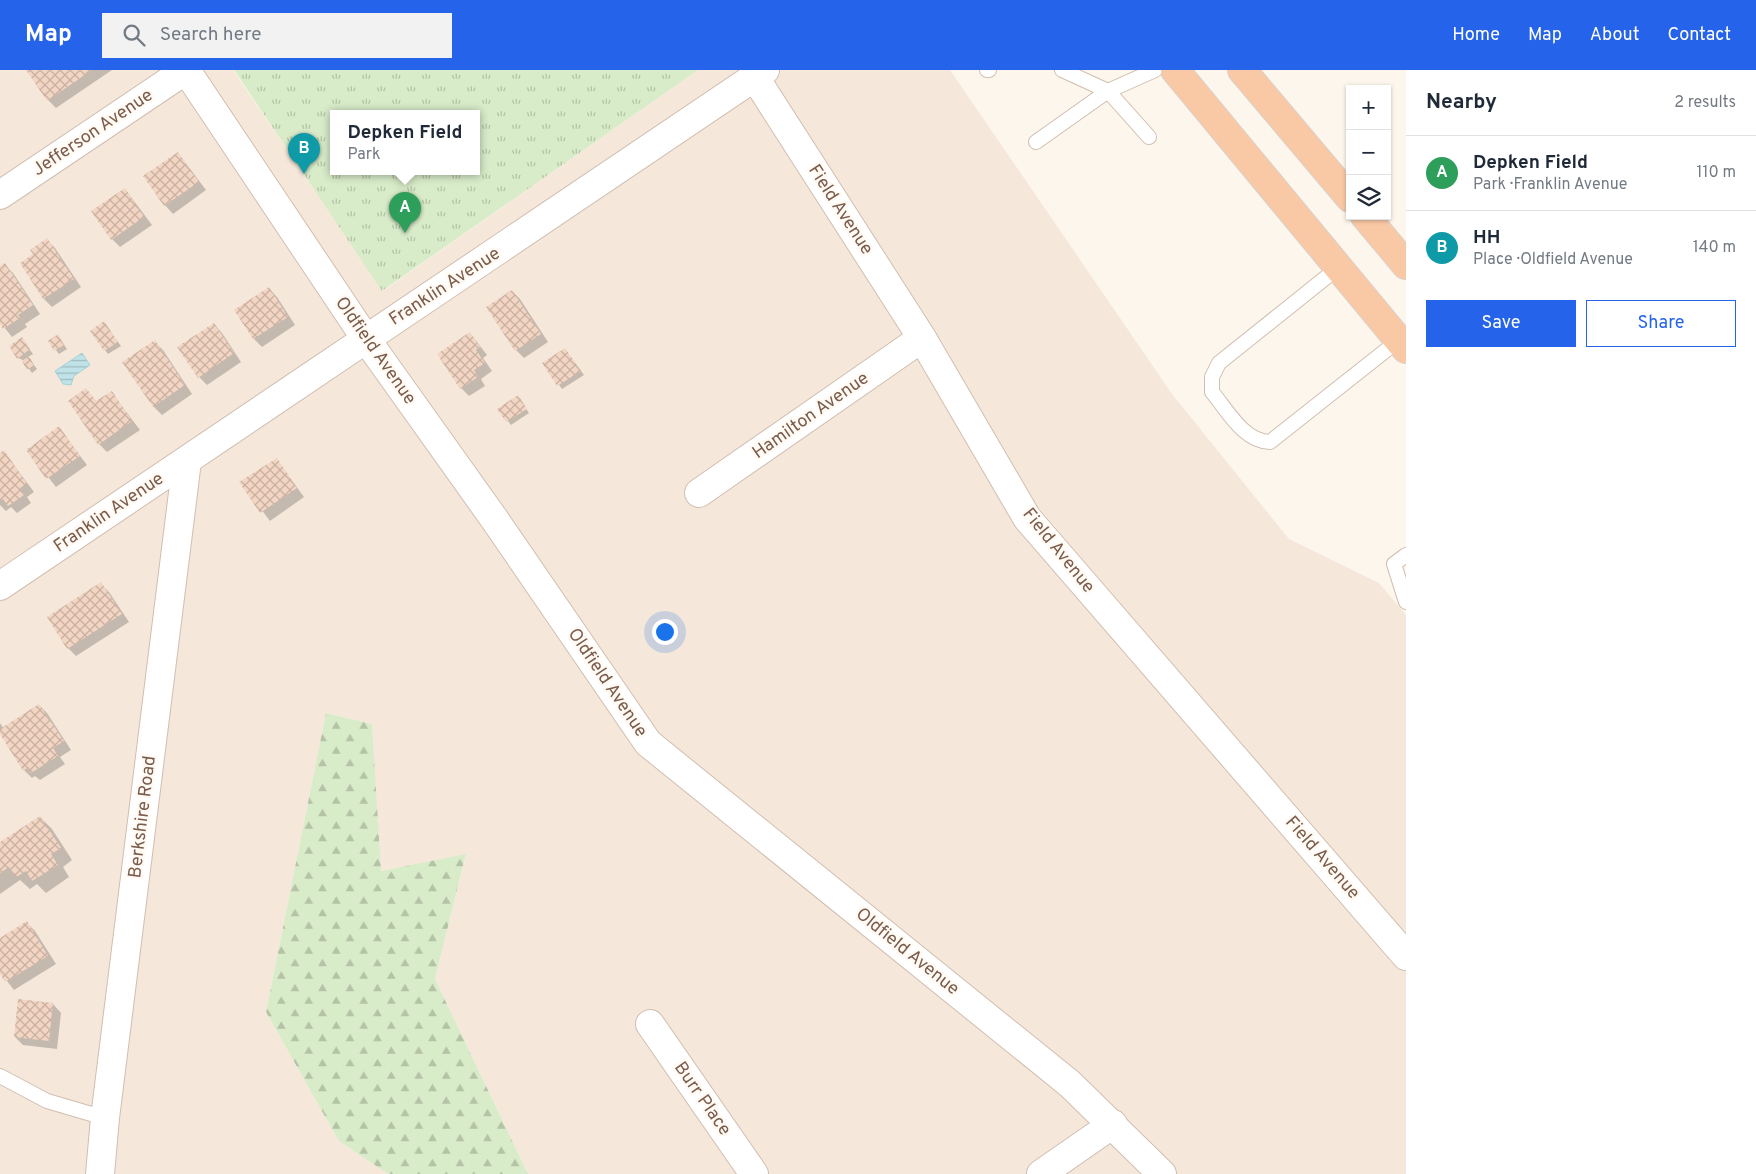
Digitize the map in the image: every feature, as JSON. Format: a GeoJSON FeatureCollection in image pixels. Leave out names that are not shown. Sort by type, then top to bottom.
{"type":"FeatureCollection","features":[{"type":"Feature","properties":{"kind":"highway"},"geometry":{"type":"LineString","coordinates":[[1175,70],[1402,344]]}},
{"type":"Feature","properties":{"kind":"highway"},"geometry":{"type":"LineString","coordinates":[[1242,70],[1346,193]]}},
{"type":"Feature","properties":{"kind":"highway"},"geometry":{"type":"LineString","coordinates":[[1368,220],[1406,265]]}},
{"type":"Feature","properties":{"kind":"street","name":"Jefferson Avenue"},"geometry":{"type":"LineString","coordinates":[[0,195],[186,70]]}},
{"type":"Feature","properties":{"kind":"street","name":"Oldfield Avenue"},"geometry":{"type":"LineString","coordinates":[[186,70],[366,339],[495,520],[648,744],[1062,1077],[1113,1124],[1162,1174]]}},
{"type":"Feature","properties":{"kind":"street","name":"Franklin Avenue"},"geometry":{"type":"LineString","coordinates":[[0,586],[495,254],[760,73]]}},
{"type":"Feature","properties":{"kind":"street","name":"Field Avenue"},"geometry":{"type":"LineString","coordinates":[[760,73],[922,338],[1028,518],[1406,956]]}},
{"type":"Feature","properties":{"kind":"street","name":"Hamilton Avenue"},"geometry":{"type":"LineString","coordinates":[[699,493],[922,338]]}},
{"type":"Feature","properties":{"kind":"street","name":"Berkshire Road"},"geometry":{"type":"LineString","coordinates":[[100,1174],[105,1118],[187,460]]}},
{"type":"Feature","properties":{"kind":"street","name":"Burr Place"},"geometry":{"type":"LineString","coordinates":[[650,1024],[754,1174]]}},
{"type":"Feature","properties":{"kind":"street"},"geometry":{"type":"LineString","coordinates":[[1041,1174],[1113,1124]]}},
{"type":"Feature","properties":{"kind":"lane"},"geometry":{"type":"LineString","coordinates":[[1062,70],[1108,91],[1149,137]]}},
{"type":"Feature","properties":{"kind":"lane"},"geometry":{"type":"LineString","coordinates":[[1036,142],[1108,91],[1155,70]]}},
{"type":"Feature","properties":{"kind":"lane"},"geometry":{"type":"LineString","coordinates":[[1339,267],[1219,362],[1212,377],[1212,392],[1249,436],[1259,442],[1270,442],[1402,344]]}},
{"type":"Feature","properties":{"kind":"lane"},"geometry":{"type":"LineString","coordinates":[[1406,555],[1394,564],[1406,602]]}},
{"type":"Feature","properties":{"kind":"lane"},"geometry":{"type":"LineString","coordinates":[[0,1076],[47,1101],[105,1118]]}},
{"type":"Feature","properties":{"kind":"shaded area"},"geometry":{"type":"Polygon","coordinates":[[[0,70],[233,70],[383,291],[698,70],[950,70],[1172,394],[1289,539],[1379,583],[1406,615],[1406,1174],[528,1174],[435,979],[466,855],[380,871],[372,724],[326,713],[266,1012],[339,1141],[388,1174],[0,1174],[0,70]]]}},
{"type":"Feature","properties":{"kind":"green space"},"geometry":{"type":"Polygon","coordinates":[[[234,70],[698,70],[382,291],[234,70]]]}},
{"type":"Feature","properties":{"kind":"green space"},"geometry":{"type":"Polygon","coordinates":[[[326,713],[372,724],[381,871],[466,854],[435,979],[528,1174],[388,1174],[339,1141],[266,1012],[326,713]]]}},
{"type":"Feature","properties":{"kind":"water"},"geometry":{"type":"Polygon","coordinates":[[[82,353],[90,365],[74,376],[71,385],[63,384],[55,371],[82,353]]]}},
{"type":"Feature","properties":{"kind":"building"},"geometry":{"type":"Polygon","coordinates":[[[26,70],[92,70],[47,101],[26,70]]]}},
{"type":"Feature","properties":{"kind":"building"},"geometry":{"type":"Polygon","coordinates":[[[178,152],[199,182],[164,206],[143,176],[178,152]]]}},
{"type":"Feature","properties":{"kind":"building"},"geometry":{"type":"Polygon","coordinates":[[[125,188],[144,217],[111,240],[91,211],[125,188]]]}},
{"type":"Feature","properties":{"kind":"building"},"geometry":{"type":"Polygon","coordinates":[[[47,238],[74,279],[43,299],[20,263],[33,254],[30,250],[47,238]]]}},
{"type":"Feature","properties":{"kind":"building"},"geometry":{"type":"Polygon","coordinates":[[[5,263],[33,305],[18,315],[20,318],[3,329],[0,324],[0,266],[5,263]]]}},
{"type":"Feature","properties":{"kind":"building"},"geometry":{"type":"Polygon","coordinates":[[[269,287],[288,317],[253,339],[234,310],[269,287]]]}},
{"type":"Feature","properties":{"kind":"building"},"geometry":{"type":"Polygon","coordinates":[[[512,290],[541,334],[515,351],[486,307],[512,290]]]}},
{"type":"Feature","properties":{"kind":"building"},"geometry":{"type":"Polygon","coordinates":[[[104,321],[118,342],[104,351],[90,331],[104,321]]]}},
{"type":"Feature","properties":{"kind":"building"},"geometry":{"type":"Polygon","coordinates":[[[214,323],[234,353],[198,378],[177,347],[214,323]]]}},
{"type":"Feature","properties":{"kind":"building"},"geometry":{"type":"Polygon","coordinates":[[[470,332],[480,347],[476,350],[485,363],[474,370],[478,377],[460,389],[437,354],[470,332]]]}},
{"type":"Feature","properties":{"kind":"building"},"geometry":{"type":"Polygon","coordinates":[[[58,334],[64,345],[54,351],[48,341],[58,334]]]}},
{"type":"Feature","properties":{"kind":"building"},"geometry":{"type":"Polygon","coordinates":[[[22,337],[30,349],[17,359],[9,346],[22,337]]]}},
{"type":"Feature","properties":{"kind":"building"},"geometry":{"type":"Polygon","coordinates":[[[155,340],[185,385],[153,407],[122,362],[155,340]]]}},
{"type":"Feature","properties":{"kind":"building"},"geometry":{"type":"Polygon","coordinates":[[[565,348],[581,371],[557,386],[542,363],[565,348]]]}},
{"type":"Feature","properties":{"kind":"building"},"geometry":{"type":"Polygon","coordinates":[[[29,356],[34,365],[27,370],[22,361],[29,356]]]}},
{"type":"Feature","properties":{"kind":"building"},"geometry":{"type":"Polygon","coordinates":[[[86,388],[96,401],[112,391],[132,421],[98,445],[68,401],[86,388]]]}},
{"type":"Feature","properties":{"kind":"building"},"geometry":{"type":"Polygon","coordinates":[[[518,395],[527,409],[506,422],[497,409],[518,395]]]}},
{"type":"Feature","properties":{"kind":"building"},"geometry":{"type":"Polygon","coordinates":[[[59,426],[80,456],[46,479],[26,450],[59,426]]]}},
{"type":"Feature","properties":{"kind":"building"},"geometry":{"type":"Polygon","coordinates":[[[4,450],[27,484],[20,488],[24,495],[8,506],[3,499],[0,501],[0,453],[4,450]]]}},
{"type":"Feature","properties":{"kind":"building"},"geometry":{"type":"Polygon","coordinates":[[[277,458],[297,488],[260,513],[239,482],[277,458]]]}},
{"type":"Feature","properties":{"kind":"building"},"geometry":{"type":"Polygon","coordinates":[[[101,582],[122,614],[67,649],[47,617],[101,582]]]}},
{"type":"Feature","properties":{"kind":"building"},"geometry":{"type":"Polygon","coordinates":[[[39,704],[64,741],[53,748],[58,756],[31,773],[27,768],[23,771],[0,734],[0,729],[39,704]]]}},
{"type":"Feature","properties":{"kind":"building"},"geometry":{"type":"Polygon","coordinates":[[[40,816],[61,848],[51,854],[58,865],[32,881],[26,871],[16,877],[9,867],[0,873],[0,842],[40,816]]]}},
{"type":"Feature","properties":{"kind":"building"},"geometry":{"type":"Polygon","coordinates":[[[27,921],[48,956],[5,982],[0,974],[0,938],[27,921]]]}},
{"type":"Feature","properties":{"kind":"building"},"geometry":{"type":"Polygon","coordinates":[[[18,999],[53,1003],[49,1041],[14,1037],[18,999]]]}},
{"type":"Feature","properties":{"kind":"place","name":"HH"},"geometry":{"type":"Point","coordinates":[304,174]}},
{"type":"Feature","properties":{"kind":"place","name":"Depken Field"},"geometry":{"type":"Point","coordinates":[405,233]}}]}
